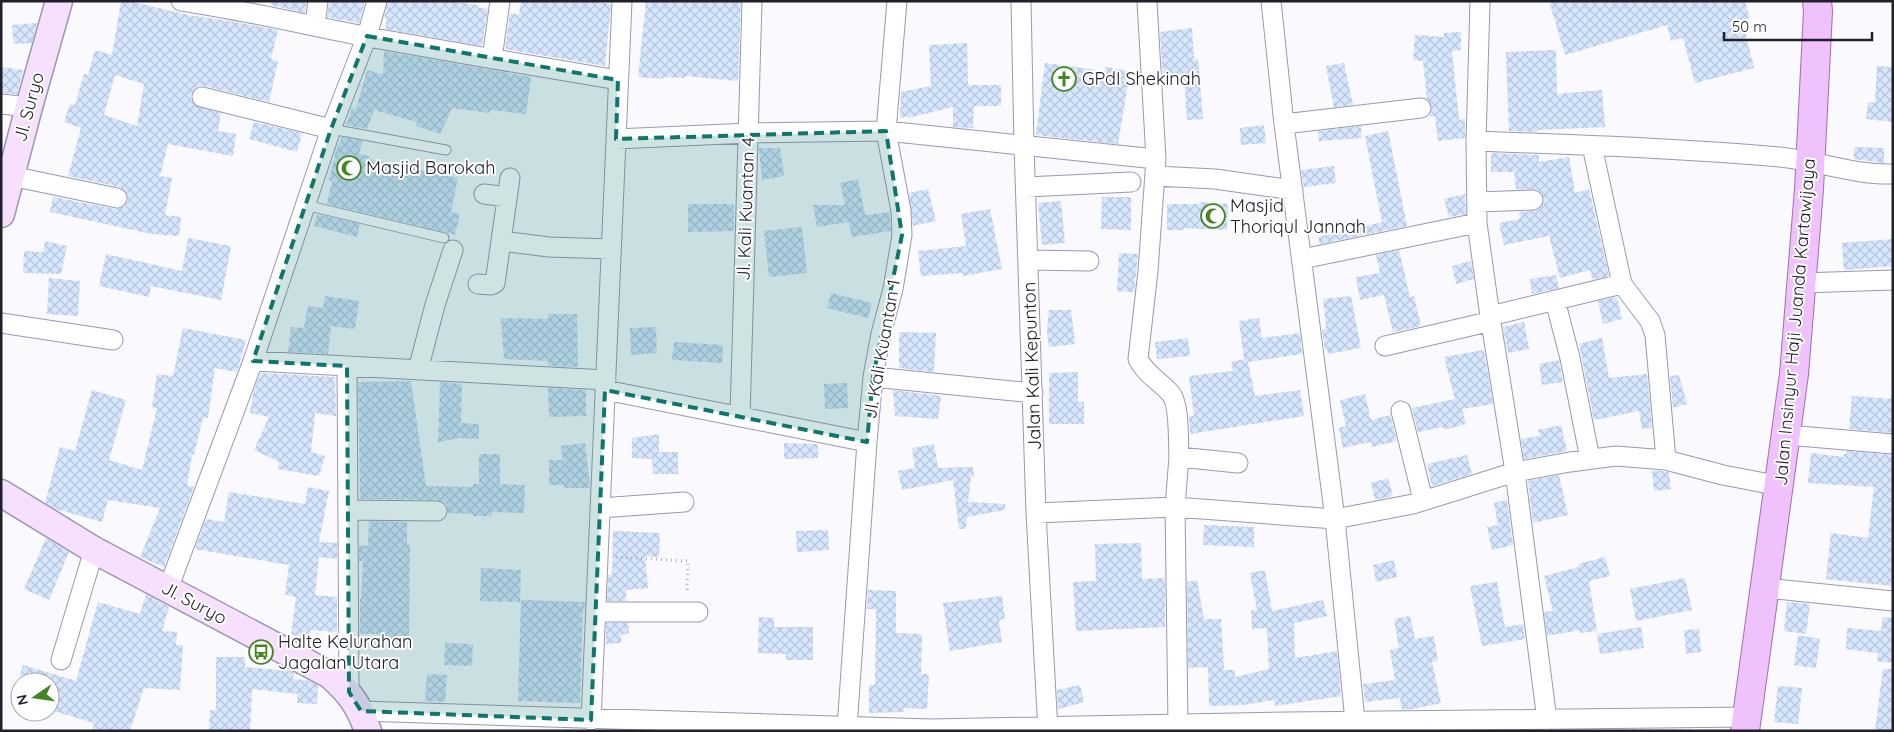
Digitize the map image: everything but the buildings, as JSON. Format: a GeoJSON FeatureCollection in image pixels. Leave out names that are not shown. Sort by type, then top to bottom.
{"type":"FeatureCollection","features":[{"type":"Feature","properties":{"kind":"main road","name":"Jl. Suryo"},"geometry":{"type":"LineString","coordinates":[[1,214],[59,1]]}},
{"type":"Feature","properties":{"kind":"main road","name":"Jalan Insinyur Haji Juanda Kartawijaya"},"geometry":{"type":"LineString","coordinates":[[1746,724],[1794,374],[1811,161],[1817,1]]}},
{"type":"Feature","properties":{"kind":"main road","name":"Jl. Suryo"},"geometry":{"type":"LineString","coordinates":[[1,493],[94,550],[330,675],[359,711]]}},
{"type":"Feature","properties":{"kind":"street"},"geometry":{"type":"LineString","coordinates":[[181,1],[245,6],[315,26],[618,80]]}},
{"type":"Feature","properties":{"kind":"street"},"geometry":{"type":"LineString","coordinates":[[315,26],[318,1]]}},
{"type":"Feature","properties":{"kind":"street"},"geometry":{"type":"LineString","coordinates":[[168,589],[253,361],[331,129],[367,36],[377,1]]}},
{"type":"Feature","properties":{"kind":"street"},"geometry":{"type":"LineString","coordinates":[[492,59],[500,1]]}},
{"type":"Feature","properties":{"kind":"street"},"geometry":{"type":"LineString","coordinates":[[591,720],[622,1]]}},
{"type":"Feature","properties":{"kind":"street","name":"Jl. Kali Kuantan 4"},"geometry":{"type":"LineString","coordinates":[[740,416],[752,1]]}},
{"type":"Feature","properties":{"kind":"street","name":"Jl. Kali Kuantan 1"},"geometry":{"type":"LineString","coordinates":[[847,728],[873,377],[881,334],[893,289],[902,235],[901,211],[886,131],[897,1]]}},
{"type":"Feature","properties":{"kind":"street","name":"Jalan Kali Kepunton"},"geometry":{"type":"LineString","coordinates":[[1022,1],[1024,145],[1036,513],[1048,729]]}},
{"type":"Feature","properties":{"kind":"street"},"geometry":{"type":"LineString","coordinates":[[1147,1],[1156,168],[1148,271],[1138,359],[1143,369],[1172,395],[1176,404],[1179,457],[1175,507],[1178,724]]}},
{"type":"Feature","properties":{"kind":"street"},"geometry":{"type":"LineString","coordinates":[[1271,1],[1284,124],[1334,519],[1355,721]]}},
{"type":"Feature","properties":{"kind":"street"},"geometry":{"type":"LineString","coordinates":[[1480,1],[1476,140],[1477,223],[1515,472],[1547,720]]}},
{"type":"Feature","properties":{"kind":"street"},"geometry":{"type":"LineString","coordinates":[[202,97],[331,129]]}},
{"type":"Feature","properties":{"kind":"street"},"geometry":{"type":"LineString","coordinates":[[1,104],[29,107]]}},
{"type":"Feature","properties":{"kind":"street"},"geometry":{"type":"LineString","coordinates":[[1284,124],[1421,108]]}},
{"type":"Feature","properties":{"kind":"street"},"geometry":{"type":"LineString","coordinates":[[616,139],[749,133],[886,131],[1024,145],[1215,179],[1293,190]]}},
{"type":"Feature","properties":{"kind":"street"},"geometry":{"type":"LineString","coordinates":[[1476,140],[1780,157],[1811,161],[1851,171],[1893,174]]}},
{"type":"Feature","properties":{"kind":"street"},"geometry":{"type":"LineString","coordinates":[[1592,146],[1622,284],[1650,321],[1655,335],[1666,460]]}},
{"type":"Feature","properties":{"kind":"street"},"geometry":{"type":"LineString","coordinates":[[11,176],[117,198]]}},
{"type":"Feature","properties":{"kind":"street"},"geometry":{"type":"LineString","coordinates":[[478,284],[491,285],[495,283],[510,178]]}},
{"type":"Feature","properties":{"kind":"street"},"geometry":{"type":"LineString","coordinates":[[1026,187],[1131,182]]}},
{"type":"Feature","properties":{"kind":"street"},"geometry":{"type":"LineString","coordinates":[[484,194],[507,197]]}},
{"type":"Feature","properties":{"kind":"street"},"geometry":{"type":"LineString","coordinates":[[1476,202],[1533,200]]}},
{"type":"Feature","properties":{"kind":"street"},"geometry":{"type":"LineString","coordinates":[[1302,259],[1477,223]]}},
{"type":"Feature","properties":{"kind":"street"},"geometry":{"type":"LineString","coordinates":[[501,241],[549,247],[611,248]]}},
{"type":"Feature","properties":{"kind":"street"},"geometry":{"type":"LineString","coordinates":[[418,370],[448,244]]}},
{"type":"Feature","properties":{"kind":"street"},"geometry":{"type":"LineString","coordinates":[[1028,260],[1089,261]]}},
{"type":"Feature","properties":{"kind":"street"},"geometry":{"type":"LineString","coordinates":[[1801,283],[1893,280]]}},
{"type":"Feature","properties":{"kind":"street"},"geometry":{"type":"LineString","coordinates":[[1385,346],[1622,284]]}},
{"type":"Feature","properties":{"kind":"street"},"geometry":{"type":"LineString","coordinates":[[1555,300],[1570,358],[1590,460]]}},
{"type":"Feature","properties":{"kind":"street"},"geometry":{"type":"LineString","coordinates":[[1,323],[114,340]]}},
{"type":"Feature","properties":{"kind":"street"},"geometry":{"type":"LineString","coordinates":[[253,361],[418,370],[605,385],[740,416],[867,442]]}},
{"type":"Feature","properties":{"kind":"street"},"geometry":{"type":"LineString","coordinates":[[347,366],[348,510],[359,711],[591,720],[704,727],[902,730],[1129,728],[1178,724],[1289,726],[1355,721],[1547,720],[1672,725],[1694,718],[1713,716],[1746,724]]}},
{"type":"Feature","properties":{"kind":"street"},"geometry":{"type":"LineString","coordinates":[[873,377],[1033,393]]}},
{"type":"Feature","properties":{"kind":"street"},"geometry":{"type":"LineString","coordinates":[[1402,411],[1423,500]]}},
{"type":"Feature","properties":{"kind":"street"},"geometry":{"type":"LineString","coordinates":[[1787,435],[1893,444]]}},
{"type":"Feature","properties":{"kind":"street"},"geometry":{"type":"LineString","coordinates":[[1036,513],[1175,507],[1334,519],[1423,500],[1515,472],[1616,456],[1666,460],[1724,475],[1780,486]]}},
{"type":"Feature","properties":{"kind":"street"},"geometry":{"type":"LineString","coordinates":[[1179,457],[1238,463]]}},
{"type":"Feature","properties":{"kind":"street"},"geometry":{"type":"LineString","coordinates":[[600,508],[684,502]]}},
{"type":"Feature","properties":{"kind":"street"},"geometry":{"type":"LineString","coordinates":[[348,510],[438,511]]}},
{"type":"Feature","properties":{"kind":"street"},"geometry":{"type":"LineString","coordinates":[[61,660],[94,550]]}},
{"type":"Feature","properties":{"kind":"street"},"geometry":{"type":"LineString","coordinates":[[1765,588],[1893,601]]}},
{"type":"Feature","properties":{"kind":"street"},"geometry":{"type":"LineString","coordinates":[[596,612],[698,612]]}},
{"type":"Feature","properties":{"kind":"lane"},"geometry":{"type":"LineString","coordinates":[[331,129],[446,150]]}},
{"type":"Feature","properties":{"kind":"lane"},"geometry":{"type":"LineString","coordinates":[[305,205],[448,244]]}},
{"type":"Feature","properties":{"kind":"path"},"geometry":{"type":"LineString","coordinates":[[598,556],[688,561],[687,590]]}},
{"type":"Feature","properties":{"kind":"highlighted area"},"geometry":{"type":"Polygon","coordinates":[[[367,36],[618,80],[616,139],[886,131],[902,235],[873,377],[867,442],[605,390],[591,720],[361,711],[349,692],[347,366],[253,361],[331,129],[367,36]]]}},
{"type":"Feature","properties":{"kind":"place","name":"GPdI Shekinah"},"geometry":{"type":"Point","coordinates":[1064,79]}},
{"type":"Feature","properties":{"kind":"place","name":"Masjid Barokah"},"geometry":{"type":"Point","coordinates":[349,168]}},
{"type":"Feature","properties":{"kind":"place","name":"Masjid Thoriqul Jannah"},"geometry":{"type":"Point","coordinates":[1213,216]}},
{"type":"Feature","properties":{"kind":"place","name":"Halte Kelurahan Jagalan Utara"},"geometry":{"type":"Point","coordinates":[261,652]}}]}
